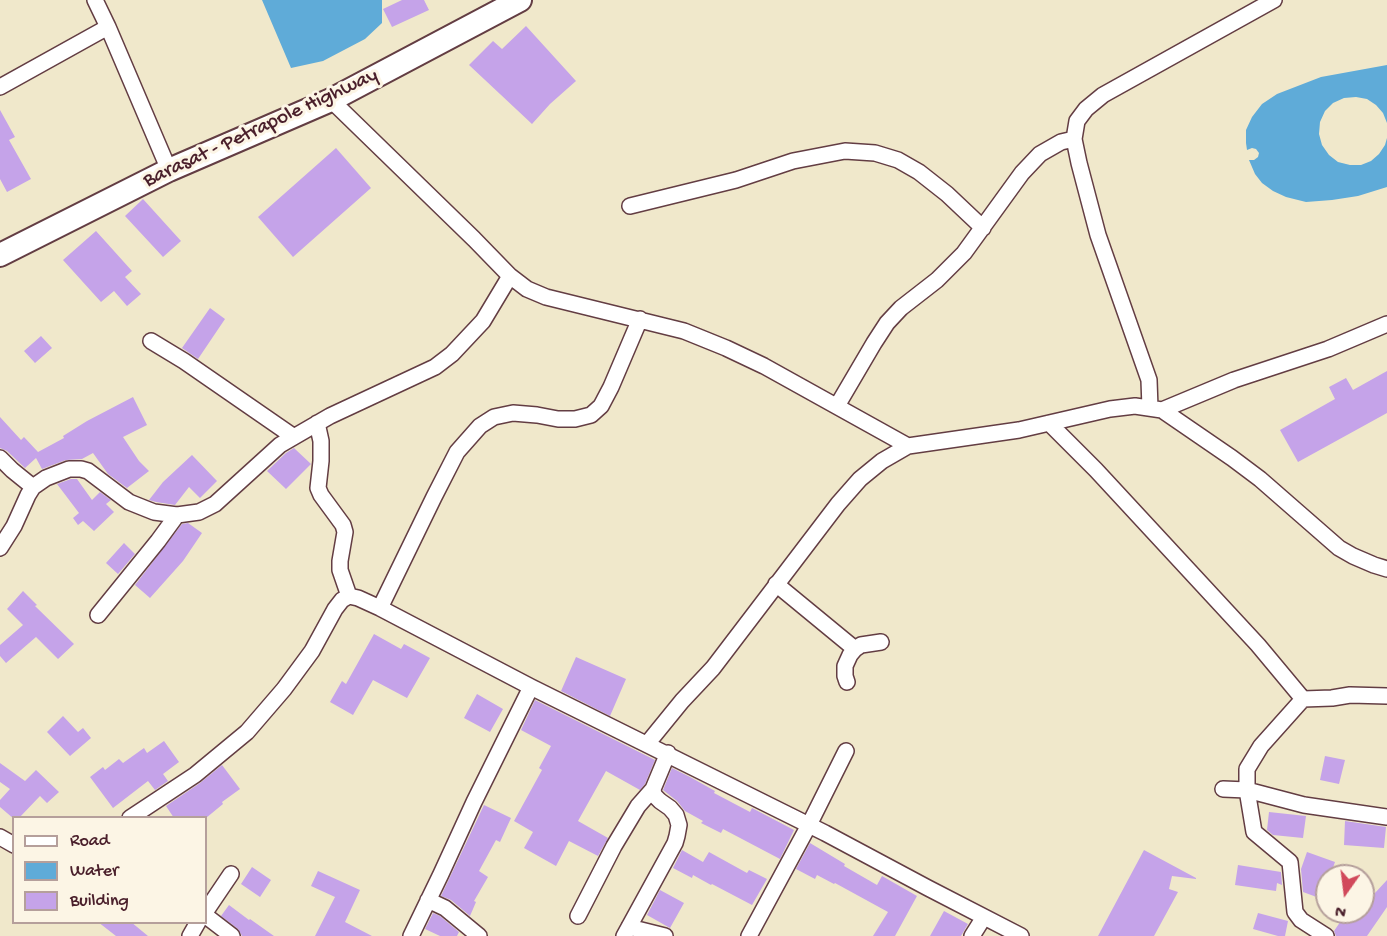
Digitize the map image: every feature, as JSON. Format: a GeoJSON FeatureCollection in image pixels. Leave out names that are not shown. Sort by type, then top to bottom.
{"type":"FeatureCollection","features":[{"type":"Feature","properties":{"kind":"highway","name":"Barasat - Petrapole Highway"},"geometry":{"type":"LineString","coordinates":[[0,255],[170,170],[331,100],[520,0]]}},
{"type":"Feature","properties":{"kind":"street"},"geometry":{"type":"LineString","coordinates":[[95,0],[170,170]]}},
{"type":"Feature","properties":{"kind":"street"},"geometry":{"type":"LineString","coordinates":[[1156,409],[1149,380],[1098,235],[1074,139],[1077,121],[1086,109],[1103,95],[1274,0]]}},
{"type":"Feature","properties":{"kind":"street"},"geometry":{"type":"LineString","coordinates":[[0,87],[108,27]]}},
{"type":"Feature","properties":{"kind":"street"},"geometry":{"type":"LineString","coordinates":[[331,100],[510,276],[527,289],[546,297],[684,331],[726,348],[764,366],[908,446]]}},
{"type":"Feature","properties":{"kind":"street"},"geometry":{"type":"LineString","coordinates":[[837,406],[887,323],[901,308],[937,280],[964,253],[1022,172],[1040,154],[1061,142],[1074,139]]}},
{"type":"Feature","properties":{"kind":"street"},"geometry":{"type":"LineString","coordinates":[[630,206],[736,180],[793,161],[845,151],[865,152],[898,160],[920,172],[983,228]]}},
{"type":"Feature","properties":{"kind":"street"},"geometry":{"type":"LineString","coordinates":[[0,548],[14,526],[33,487],[57,472],[69,469],[88,471],[129,502],[154,512],[177,515],[200,512],[215,504],[279,445],[349,407],[435,367],[452,354],[483,321],[510,276]]}},
{"type":"Feature","properties":{"kind":"street"},"geometry":{"type":"LineString","coordinates":[[380,608],[458,452],[480,426],[494,417],[513,413],[558,419],[575,419],[591,415],[601,406],[611,387],[640,319]]}},
{"type":"Feature","properties":{"kind":"street"},"geometry":{"type":"LineString","coordinates":[[1156,409],[1328,349],[1387,324]]}},
{"type":"Feature","properties":{"kind":"street"},"geometry":{"type":"LineString","coordinates":[[151,341],[294,436]]}},
{"type":"Feature","properties":{"kind":"street"},"geometry":{"type":"LineString","coordinates":[[647,744],[713,668],[837,504],[860,479],[882,461],[908,446],[1019,430],[1110,409],[1135,406],[1156,409],[1260,479],[1339,548],[1387,569]]}},
{"type":"Feature","properties":{"kind":"street"},"geometry":{"type":"LineString","coordinates":[[317,423],[321,441],[318,488],[343,525],[345,532],[340,570],[349,596]]}},
{"type":"Feature","properties":{"kind":"street"},"geometry":{"type":"LineString","coordinates":[[1049,423],[1258,645],[1303,699]]}},
{"type":"Feature","properties":{"kind":"street"},"geometry":{"type":"LineString","coordinates":[[0,458],[33,487]]}},
{"type":"Feature","properties":{"kind":"street"},"geometry":{"type":"LineString","coordinates":[[98,615],[177,515]]}},
{"type":"Feature","properties":{"kind":"street"},"geometry":{"type":"LineString","coordinates":[[776,584],[855,649]]}},
{"type":"Feature","properties":{"kind":"street"},"geometry":{"type":"LineString","coordinates":[[132,816],[195,775],[247,732],[284,689],[312,651],[335,609],[342,600],[349,596],[380,608],[531,687],[668,753],[1021,936]]}},
{"type":"Feature","properties":{"kind":"street"},"geometry":{"type":"LineString","coordinates":[[847,682],[845,666],[855,649],[861,645],[881,642]]}},
{"type":"Feature","properties":{"kind":"street"},"geometry":{"type":"LineString","coordinates":[[411,936],[531,687]]}},
{"type":"Feature","properties":{"kind":"street"},"geometry":{"type":"LineString","coordinates":[[1326,936],[1301,920],[1295,912],[1290,862],[1254,832],[1247,790],[1247,769],[1261,746],[1303,699],[1350,695],[1387,696]]}},
{"type":"Feature","properties":{"kind":"street"},"geometry":{"type":"LineString","coordinates":[[756,933],[846,751]]}},
{"type":"Feature","properties":{"kind":"street"},"geometry":{"type":"LineString","coordinates":[[578,916],[620,836],[638,806],[653,789],[668,753]]}},
{"type":"Feature","properties":{"kind":"street"},"geometry":{"type":"LineString","coordinates":[[653,789],[654,795],[676,815],[679,825],[675,843],[627,932],[665,936]]}},
{"type":"Feature","properties":{"kind":"street"},"geometry":{"type":"LineString","coordinates":[[1223,789],[1247,790],[1304,805],[1387,817]]}},
{"type":"Feature","properties":{"kind":"street"},"geometry":{"type":"LineString","coordinates":[[207,910],[231,874]]}},
{"type":"Feature","properties":{"kind":"street"},"geometry":{"type":"LineString","coordinates":[[428,900],[445,908],[479,936]]}},
{"type":"Feature","properties":{"kind":"street"},"geometry":{"type":"LineString","coordinates":[[207,917],[232,936]]}},
{"type":"Feature","properties":{"kind":"street"},"geometry":{"type":"LineString","coordinates":[[972,936],[984,917]]}},
{"type":"Feature","properties":{"kind":"water"},"geometry":{"type":"Polygon","coordinates":[[[262,0],[382,0],[382,23],[365,39],[323,61],[291,68],[262,0]]]}},
{"type":"Feature","properties":{"kind":"water"},"geometry":{"type":"Polygon","coordinates":[[[1387,65],[1387,123],[1383,113],[1367,99],[1344,98],[1333,103],[1325,111],[1320,122],[1319,134],[1322,145],[1329,155],[1338,162],[1350,165],[1361,165],[1371,161],[1379,154],[1387,138],[1387,187],[1358,196],[1306,202],[1286,197],[1262,183],[1249,160],[1254,160],[1259,153],[1252,148],[1247,150],[1246,130],[1262,104],[1277,94],[1321,77],[1387,65]]]}},
{"type":"Feature","properties":{"kind":"building"},"geometry":{"type":"Polygon","coordinates":[[[402,0],[424,0],[429,10],[392,27],[383,9],[402,0]]]}},
{"type":"Feature","properties":{"kind":"building"},"geometry":{"type":"Polygon","coordinates":[[[526,26],[576,81],[532,124],[469,65],[493,41],[502,49],[526,26]]]}},
{"type":"Feature","properties":{"kind":"building"},"geometry":{"type":"Polygon","coordinates":[[[0,110],[15,137],[9,140],[31,179],[7,192],[0,179],[0,110]]]}},
{"type":"Feature","properties":{"kind":"building"},"geometry":{"type":"Polygon","coordinates":[[[336,148],[371,188],[293,257],[258,217],[336,148]]]}},
{"type":"Feature","properties":{"kind":"building"},"geometry":{"type":"Polygon","coordinates":[[[143,199],[181,241],[163,257],[125,216],[143,199]]]}},
{"type":"Feature","properties":{"kind":"building"},"geometry":{"type":"Polygon","coordinates":[[[96,231],[132,271],[125,277],[141,294],[127,306],[114,291],[101,302],[63,260],[96,231]]]}},
{"type":"Feature","properties":{"kind":"building"},"geometry":{"type":"Polygon","coordinates":[[[210,308],[225,319],[198,359],[182,348],[210,308]]]}},
{"type":"Feature","properties":{"kind":"building"},"geometry":{"type":"Polygon","coordinates":[[[41,336],[52,348],[35,363],[24,351],[41,336]]]}},
{"type":"Feature","properties":{"kind":"building"},"geometry":{"type":"Polygon","coordinates":[[[1387,371],[1387,413],[1298,462],[1280,430],[1335,399],[1329,387],[1346,378],[1353,390],[1387,371]]]}},
{"type":"Feature","properties":{"kind":"building"},"geometry":{"type":"Polygon","coordinates":[[[133,397],[147,425],[123,437],[139,461],[149,471],[127,488],[108,474],[93,453],[82,459],[66,460],[42,469],[36,458],[25,468],[7,451],[0,448],[0,417],[21,440],[24,437],[38,452],[64,438],[63,436],[87,421],[133,397]]]}},
{"type":"Feature","properties":{"kind":"building"},"geometry":{"type":"Polygon","coordinates":[[[294,448],[311,464],[286,489],[267,471],[294,448]]]}},
{"type":"Feature","properties":{"kind":"building"},"geometry":{"type":"Polygon","coordinates":[[[192,455],[217,481],[200,498],[189,487],[175,505],[149,500],[163,482],[192,455]]]}},
{"type":"Feature","properties":{"kind":"building"},"geometry":{"type":"Polygon","coordinates":[[[77,479],[92,500],[100,492],[111,500],[106,504],[114,512],[94,531],[83,521],[78,525],[73,518],[79,513],[57,484],[77,479]]]}},
{"type":"Feature","properties":{"kind":"building"},"geometry":{"type":"Polygon","coordinates":[[[188,523],[202,533],[183,561],[150,598],[135,585],[182,524],[188,523]]]}},
{"type":"Feature","properties":{"kind":"building"},"geometry":{"type":"Polygon","coordinates":[[[124,543],[135,554],[118,574],[106,563],[124,543]]]}},
{"type":"Feature","properties":{"kind":"building"},"geometry":{"type":"Polygon","coordinates":[[[23,591],[74,644],[58,659],[36,637],[6,663],[0,656],[0,645],[23,625],[7,609],[23,591]]]}},
{"type":"Feature","properties":{"kind":"building"},"geometry":{"type":"Polygon","coordinates":[[[374,634],[401,649],[404,644],[430,658],[407,698],[373,680],[353,715],[330,702],[342,681],[346,684],[374,634]]]}},
{"type":"Feature","properties":{"kind":"building"},"geometry":{"type":"Polygon","coordinates":[[[576,657],[626,679],[610,716],[561,691],[576,657]]]}},
{"type":"Feature","properties":{"kind":"building"},"geometry":{"type":"Polygon","coordinates":[[[477,694],[503,709],[490,732],[464,718],[477,694]]]}},
{"type":"Feature","properties":{"kind":"building"},"geometry":{"type":"Polygon","coordinates":[[[535,700],[655,760],[640,790],[606,771],[578,821],[608,838],[598,856],[569,841],[556,866],[524,848],[533,832],[514,821],[542,770],[539,768],[551,746],[521,730],[535,700]]]}},
{"type":"Feature","properties":{"kind":"building"},"geometry":{"type":"Polygon","coordinates":[[[63,716],[78,732],[83,728],[91,738],[70,756],[47,732],[63,716]]]}},
{"type":"Feature","properties":{"kind":"building"},"geometry":{"type":"Polygon","coordinates":[[[164,741],[179,762],[163,774],[168,781],[155,790],[148,781],[113,808],[90,777],[103,767],[105,770],[119,759],[123,763],[144,748],[147,753],[164,741]]]}},
{"type":"Feature","properties":{"kind":"building"},"geometry":{"type":"Polygon","coordinates":[[[1325,756],[1345,760],[1339,784],[1320,780],[1325,756]]]}},
{"type":"Feature","properties":{"kind":"building"},"geometry":{"type":"Polygon","coordinates":[[[0,763],[25,781],[36,770],[59,792],[47,803],[40,796],[21,816],[12,817],[0,807],[0,800],[10,789],[0,782],[0,763]]]}},
{"type":"Feature","properties":{"kind":"building"},"geometry":{"type":"Polygon","coordinates":[[[222,765],[240,789],[222,802],[223,804],[207,817],[173,816],[166,806],[222,765]]]}},
{"type":"Feature","properties":{"kind":"building"},"geometry":{"type":"Polygon","coordinates":[[[672,768],[750,812],[752,808],[794,830],[780,859],[723,829],[721,833],[701,823],[703,821],[685,811],[663,790],[672,768]]]}},
{"type":"Feature","properties":{"kind":"building"},"geometry":{"type":"Polygon","coordinates":[[[484,805],[511,818],[500,842],[496,840],[479,871],[488,877],[474,901],[476,902],[470,916],[451,900],[441,896],[484,805]]]}},
{"type":"Feature","properties":{"kind":"building"},"geometry":{"type":"Polygon","coordinates":[[[1269,812],[1306,816],[1303,838],[1273,835],[1267,830],[1269,812]]]}},
{"type":"Feature","properties":{"kind":"building"},"geometry":{"type":"Polygon","coordinates":[[[1345,821],[1386,827],[1384,848],[1344,845],[1345,821]]]}},
{"type":"Feature","properties":{"kind":"building"},"geometry":{"type":"Polygon","coordinates":[[[810,843],[877,885],[882,876],[917,896],[895,936],[873,936],[888,912],[835,883],[817,875],[815,879],[796,869],[810,843]]]}},
{"type":"Feature","properties":{"kind":"building"},"geometry":{"type":"Polygon","coordinates":[[[682,850],[703,862],[709,852],[747,873],[749,870],[767,879],[752,905],[693,875],[692,878],[673,868],[682,850]]]}},
{"type":"Feature","properties":{"kind":"building"},"geometry":{"type":"Polygon","coordinates":[[[1144,850],[1196,879],[1172,876],[1169,889],[1178,892],[1154,936],[1098,936],[1144,850]]]}},
{"type":"Feature","properties":{"kind":"building"},"geometry":{"type":"Polygon","coordinates":[[[1307,852],[1335,862],[1334,864],[1315,864],[1315,896],[1303,892],[1301,869],[1307,852]]]}},
{"type":"Feature","properties":{"kind":"building"},"geometry":{"type":"Polygon","coordinates":[[[1238,865],[1281,872],[1282,885],[1277,883],[1276,891],[1235,885],[1238,865]]]}},
{"type":"Feature","properties":{"kind":"building"},"geometry":{"type":"Polygon","coordinates":[[[252,867],[271,880],[260,897],[241,884],[252,867]]]}},
{"type":"Feature","properties":{"kind":"building"},"geometry":{"type":"Polygon","coordinates":[[[318,871],[360,890],[345,922],[372,936],[315,936],[335,897],[311,886],[318,871]]]}},
{"type":"Feature","properties":{"kind":"building"},"geometry":{"type":"Polygon","coordinates":[[[1387,880],[1387,907],[1367,936],[1336,936],[1334,931],[1339,924],[1375,924],[1375,893],[1387,880]]]}},
{"type":"Feature","properties":{"kind":"building"},"geometry":{"type":"Polygon","coordinates":[[[660,890],[684,903],[670,928],[647,915],[660,890]]]}},
{"type":"Feature","properties":{"kind":"building"},"geometry":{"type":"Polygon","coordinates":[[[229,905],[274,936],[242,936],[238,929],[221,916],[229,905]]]}},
{"type":"Feature","properties":{"kind":"building"},"geometry":{"type":"Polygon","coordinates":[[[944,911],[968,924],[961,936],[930,936],[944,911]]]}},
{"type":"Feature","properties":{"kind":"building"},"geometry":{"type":"Polygon","coordinates":[[[433,913],[459,932],[457,936],[440,936],[425,929],[433,913]]]}},
{"type":"Feature","properties":{"kind":"building"},"geometry":{"type":"Polygon","coordinates":[[[1258,913],[1288,921],[1285,936],[1253,929],[1258,913]]]}},
{"type":"Feature","properties":{"kind":"building"},"geometry":{"type":"Polygon","coordinates":[[[101,924],[133,924],[148,936],[116,936],[101,924]]]}}]}
